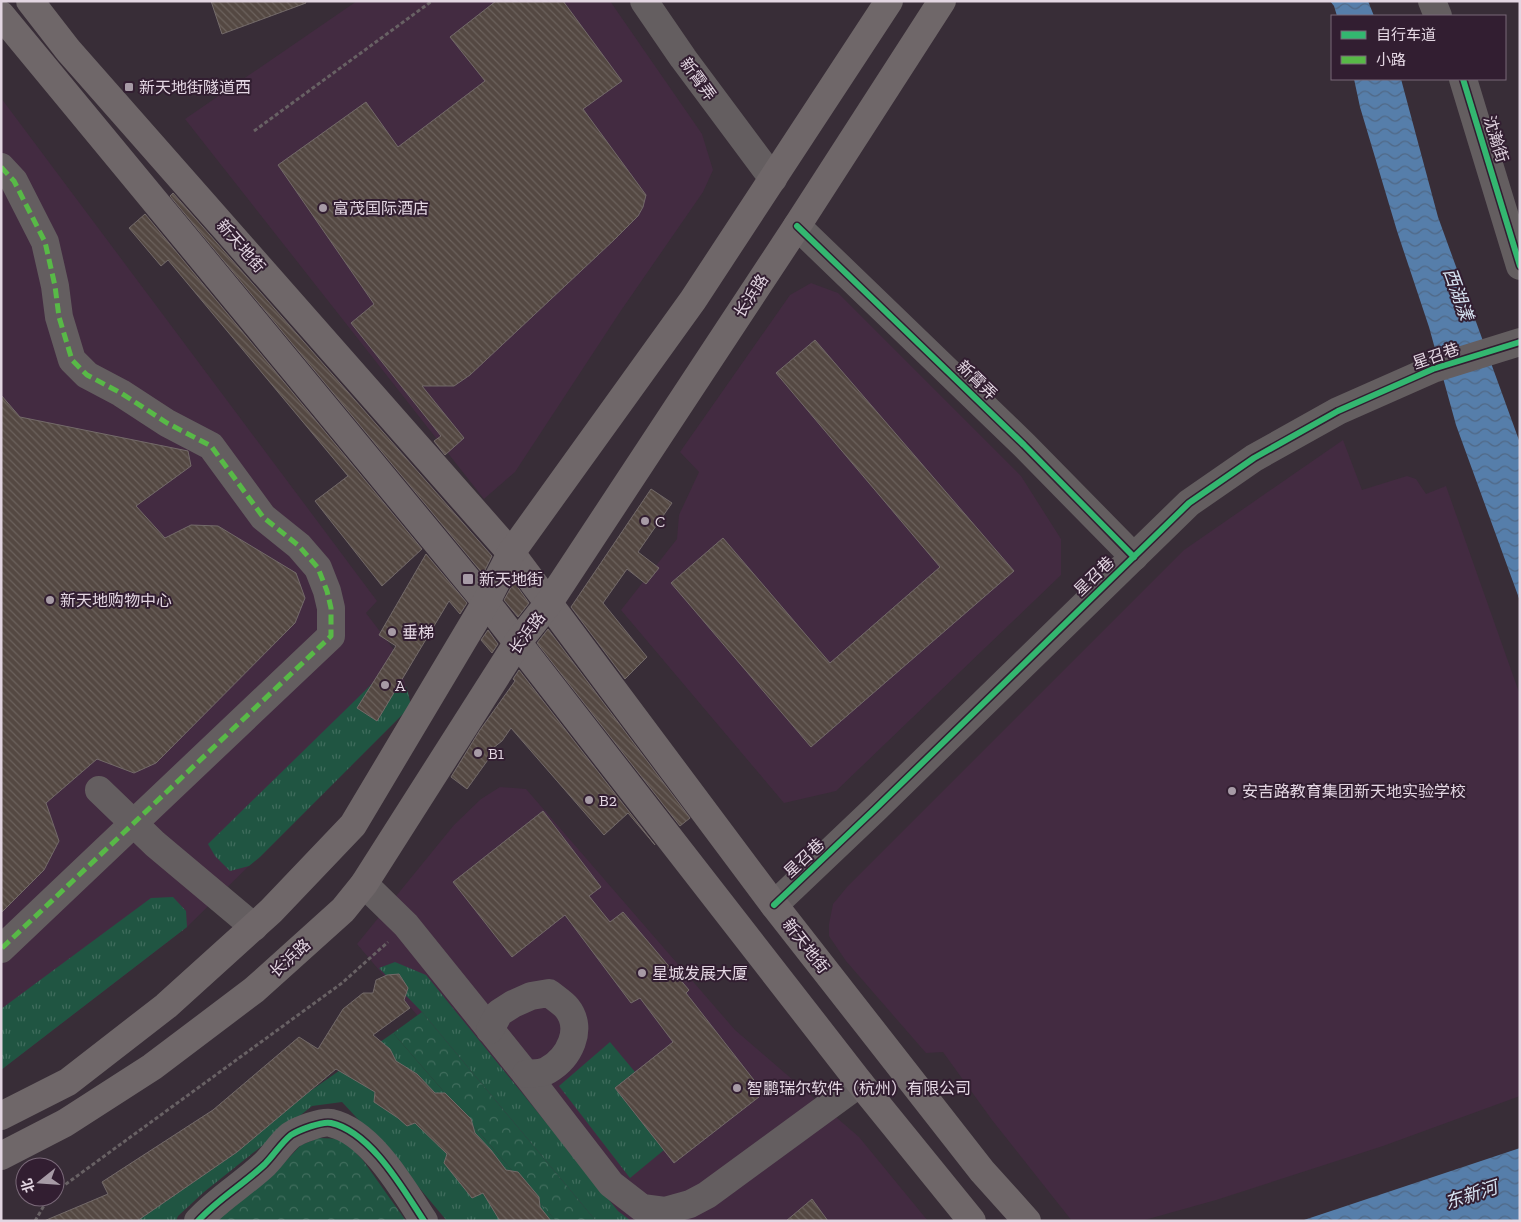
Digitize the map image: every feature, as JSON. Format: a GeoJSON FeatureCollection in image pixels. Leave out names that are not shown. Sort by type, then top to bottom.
{"type":"FeatureCollection","features":[{"type":"Feature","properties":{"kind":"main road","name":"新天地街"},"geometry":{"type":"LineString","coordinates":[[30,1],[68,50],[511,553],[774,905],[971,1157],[1027,1221]]}},
{"type":"Feature","properties":{"kind":"main road"},"geometry":{"type":"LineString","coordinates":[[1,1116],[68,1082],[166,1006],[271,911],[354,825],[486,602],[511,553],[693,300],[889,1]]}},
{"type":"Feature","properties":{"kind":"main road","name":"长浜路"},"geometry":{"type":"LineString","coordinates":[[1,1156],[65,1123],[160,1061],[254,990],[343,910],[364,884],[518,642],[548,604],[797,226],[942,1]]}},
{"type":"Feature","properties":{"kind":"main road"},"geometry":{"type":"LineString","coordinates":[[1,15],[486,602],[860,1083],[972,1221]]}},
{"type":"Feature","properties":{"kind":"street","name":"新霄弄"},"geometry":{"type":"LineString","coordinates":[[644,1],[683,58],[773,179]]}},
{"type":"Feature","properties":{"kind":"street"},"geometry":{"type":"LineString","coordinates":[[1432,1],[1438,15]]}},
{"type":"Feature","properties":{"kind":"street","name":"沈瀚街"},"geometry":{"type":"LineString","coordinates":[[1464,80],[1520,266]]}},
{"type":"Feature","properties":{"kind":"street"},"geometry":{"type":"LineString","coordinates":[[1,167],[14,181],[45,242],[55,286],[59,317],[72,360],[87,375],[121,393],[167,423],[211,446],[263,517],[299,546],[318,568],[331,608],[331,636],[1,949]]}},
{"type":"Feature","properties":{"kind":"street","name":"新霄弄"},"geometry":{"type":"LineString","coordinates":[[797,226],[1017,438],[1134,557]]}},
{"type":"Feature","properties":{"kind":"street","name":"星召巷"},"geometry":{"type":"LineString","coordinates":[[774,905],[876,809],[1189,503],[1254,458],[1338,411],[1434,369],[1509,346]]}},
{"type":"Feature","properties":{"kind":"street"},"geometry":{"type":"LineString","coordinates":[[98,790],[155,844],[254,927]]}},
{"type":"Feature","properties":{"kind":"street"},"geometry":{"type":"LineString","coordinates":[[364,884],[406,925],[526,1074],[611,1184],[642,1208],[665,1211],[690,1204],[707,1195],[860,1083]]}},
{"type":"Feature","properties":{"kind":"street"},"geometry":{"type":"LineString","coordinates":[[490,1030],[499,1013],[531,996],[549,993],[567,1008],[575,1026],[572,1043],[563,1059],[546,1071],[526,1074]]}},
{"type":"Feature","properties":{"kind":"street"},"geometry":{"type":"LineString","coordinates":[[198,1221],[208,1209],[266,1164],[291,1136],[312,1125],[330,1122],[355,1134],[377,1154],[424,1221]]}},
{"type":"Feature","properties":{"kind":"path"},"geometry":{"type":"LineString","coordinates":[[254,131],[432,1]]}},
{"type":"Feature","properties":{"kind":"path"},"geometry":{"type":"LineString","coordinates":[[65,1185],[342,983],[406,925]]}},
{"type":"Feature","properties":{"kind":"path"},"geometry":{"type":"LineString","coordinates":[[35,1221],[44,1207]]}},
{"type":"Feature","properties":{"kind":"shaded area"},"geometry":{"type":"Polygon","coordinates":[[[357,1],[610,1],[702,134],[713,170],[703,192],[620,312],[515,472],[484,499],[185,119],[357,1]]]}},
{"type":"Feature","properties":{"kind":"shaded area","name":"新天地购物中心"},"geometry":{"type":"Polygon","coordinates":[[[1,98],[377,601],[366,613],[397,654],[411,706],[187,927],[1,1070],[1,98]]]}},
{"type":"Feature","properties":{"kind":"shaded area"},"geometry":{"type":"Polygon","coordinates":[[[811,283],[838,293],[1021,476],[1061,539],[1061,575],[836,791],[784,803],[621,610],[677,539],[679,515],[699,472],[680,452],[790,295],[811,283]]]}},
{"type":"Feature","properties":{"kind":"shaded area","name":"安吉路教育集团新天地实验学校"},"geometry":{"type":"Polygon","coordinates":[[[1343,440],[1362,490],[1407,476],[1416,479],[1426,494],[1446,486],[1520,695],[1520,1096],[1383,1146],[1216,1200],[1141,1221],[1072,1221],[992,1120],[943,1052],[926,1053],[846,961],[829,936],[833,904],[847,887],[1184,550],[1343,440]]]}},
{"type":"Feature","properties":{"kind":"shaded area"},"geometry":{"type":"Polygon","coordinates":[[[500,787],[526,789],[735,1030],[859,1137],[928,1221],[591,1221],[357,944],[454,825],[481,799],[500,787]]]}},
{"type":"Feature","properties":{"kind":"green space"},"geometry":{"type":"Polygon","coordinates":[[[379,677],[392,677],[407,688],[411,706],[260,857],[249,866],[230,871],[215,856],[208,844],[379,677]]]}},
{"type":"Feature","properties":{"kind":"green space"},"geometry":{"type":"Polygon","coordinates":[[[173,897],[186,911],[187,927],[1,1070],[1,1009],[151,898],[173,897]]]}},
{"type":"Feature","properties":{"kind":"green space"},"geometry":{"type":"Polygon","coordinates":[[[395,962],[426,975],[618,1211],[631,1221],[596,1221],[422,1012],[379,968],[395,962]]]}},
{"type":"Feature","properties":{"kind":"green space"},"geometry":{"type":"Polygon","coordinates":[[[422,1012],[596,1221],[556,1221],[393,1033],[422,1012]]]}},
{"type":"Feature","properties":{"kind":"green space"},"geometry":{"type":"Polygon","coordinates":[[[393,1033],[556,1221],[447,1221],[396,1160],[342,1102],[312,1106],[204,1192],[178,1216],[176,1221],[125,1221],[393,1033]]]}},
{"type":"Feature","properties":{"kind":"green space"},"geometry":{"type":"Polygon","coordinates":[[[610,1042],[635,1072],[615,1088],[664,1150],[630,1178],[559,1086],[610,1042]]]}},
{"type":"Feature","properties":{"kind":"green space"},"geometry":{"type":"Polygon","coordinates":[[[319,1138],[342,1139],[362,1159],[406,1221],[214,1221],[282,1165],[301,1145],[319,1138]]]}},
{"type":"Feature","properties":{"kind":"water"},"geometry":{"type":"Polygon","coordinates":[[[1330,1],[1368,1],[1374,15],[1337,15],[1330,1]]]}},
{"type":"Feature","properties":{"kind":"water","name":"西湖漾"},"geometry":{"type":"Polygon","coordinates":[[[1354,80],[1401,80],[1438,217],[1520,443],[1520,601],[1456,425],[1429,327],[1397,231],[1360,107],[1354,80]]]}},
{"type":"Feature","properties":{"kind":"water","name":"东新河"},"geometry":{"type":"Polygon","coordinates":[[[1520,1148],[1520,1221],[1301,1221],[1520,1148]]]}},
{"type":"Feature","properties":{"kind":"building"},"geometry":{"type":"Polygon","coordinates":[[[211,1],[305,1],[306,3],[222,34],[211,1]]]}},
{"type":"Feature","properties":{"kind":"building"},"geometry":{"type":"Polygon","coordinates":[[[496,1],[563,1],[622,81],[583,109],[646,195],[638,216],[470,375],[454,386],[422,386],[464,438],[445,455],[434,441],[441,436],[351,323],[374,304],[278,165],[366,102],[398,147],[485,81],[450,37],[496,1]]]}},
{"type":"Feature","properties":{"kind":"building"},"geometry":{"type":"Polygon","coordinates":[[[173,193],[492,556],[483,574],[170,196],[173,193]]]}},
{"type":"Feature","properties":{"kind":"building"},"geometry":{"type":"Polygon","coordinates":[[[145,214],[422,549],[382,586],[315,501],[348,476],[168,260],[161,266],[129,228],[145,214]]]}},
{"type":"Feature","properties":{"kind":"building"},"geometry":{"type":"Polygon","coordinates":[[[815,340],[1014,571],[811,747],[671,583],[723,538],[830,663],[940,567],[776,373],[815,340]]]}},
{"type":"Feature","properties":{"kind":"building"},"geometry":{"type":"Polygon","coordinates":[[[1,395],[20,417],[188,451],[191,466],[136,506],[165,538],[191,525],[218,526],[296,573],[305,598],[295,623],[156,763],[134,773],[97,759],[46,803],[59,841],[44,870],[1,913],[1,395]]]}},
{"type":"Feature","properties":{"kind":"building"},"geometry":{"type":"Polygon","coordinates":[[[651,489],[672,503],[638,552],[659,568],[646,584],[627,569],[603,603],[647,657],[625,679],[571,607],[651,489]]]}},
{"type":"Feature","properties":{"kind":"building"},"geometry":{"type":"Polygon","coordinates":[[[426,554],[467,603],[460,614],[449,601],[377,721],[357,708],[396,646],[379,635],[426,554]]]}},
{"type":"Feature","properties":{"kind":"building"},"geometry":{"type":"Polygon","coordinates":[[[514,582],[529,603],[518,617],[504,600],[514,582]]]}},
{"type":"Feature","properties":{"kind":"building"},"geometry":{"type":"Polygon","coordinates":[[[548,629],[690,818],[680,826],[537,643],[548,629]]]}},
{"type":"Feature","properties":{"kind":"building"},"geometry":{"type":"Polygon","coordinates":[[[488,630],[498,644],[492,653],[481,640],[488,630]]]}},
{"type":"Feature","properties":{"kind":"building"},"geometry":{"type":"Polygon","coordinates":[[[519,670],[655,845],[628,813],[604,835],[511,728],[502,741],[493,748],[495,750],[467,789],[451,777],[480,730],[515,681],[513,679],[519,670]]]}},
{"type":"Feature","properties":{"kind":"building","name":"星城发展大厦"},"geometry":{"type":"Polygon","coordinates":[[[543,811],[601,887],[589,896],[610,922],[623,912],[689,990],[686,993],[764,1093],[674,1163],[615,1088],[673,1042],[640,998],[631,1003],[565,915],[512,957],[453,882],[543,811]]]}},
{"type":"Feature","properties":{"kind":"building"},"geometry":{"type":"Polygon","coordinates":[[[399,974],[408,988],[404,1000],[410,1008],[373,1035],[390,1049],[396,1061],[417,1074],[435,1093],[445,1093],[471,1119],[475,1133],[506,1170],[518,1172],[539,1197],[540,1207],[551,1221],[500,1221],[483,1193],[472,1198],[444,1163],[447,1154],[415,1123],[407,1126],[374,1102],[375,1092],[336,1069],[237,1152],[137,1221],[44,1221],[108,1194],[102,1182],[213,1110],[299,1037],[318,1049],[343,1009],[363,993],[373,993],[376,980],[387,975],[399,974]]]}},
{"type":"Feature","properties":{"kind":"building"},"geometry":{"type":"Polygon","coordinates":[[[812,1199],[828,1221],[786,1221],[812,1199]]]}},
{"type":"Feature","properties":{"kind":"marked path"},"geometry":{"type":"LineString","coordinates":[[1,167],[14,181],[45,242],[55,286],[59,317],[72,360],[87,375],[121,393],[167,423],[211,446],[263,517],[299,546],[318,568],[331,608],[331,636],[1,949]]}},
{"type":"Feature","properties":{"kind":"cycle path"},"geometry":{"type":"LineString","coordinates":[[1463,80],[1520,266]]}},
{"type":"Feature","properties":{"kind":"cycle path"},"geometry":{"type":"LineString","coordinates":[[797,226],[1024,445],[1134,557]]}},
{"type":"Feature","properties":{"kind":"cycle path"},"geometry":{"type":"LineString","coordinates":[[774,905],[1189,503],[1254,458],[1338,411],[1433,369],[1520,342]]}},
{"type":"Feature","properties":{"kind":"cycle path"},"geometry":{"type":"LineString","coordinates":[[198,1221],[265,1164],[291,1135],[322,1123],[331,1123],[346,1128],[372,1150],[396,1178],[424,1221]]}},
{"type":"Feature","properties":{"kind":"place","name":"新天地街隧道西"},"geometry":{"type":"Point","coordinates":[129,87]}},
{"type":"Feature","properties":{"kind":"place","name":"富茂国际酒店"},"geometry":{"type":"Point","coordinates":[323,208]}},
{"type":"Feature","properties":{"kind":"place","name":"C"},"geometry":{"type":"Point","coordinates":[645,521]}},
{"type":"Feature","properties":{"kind":"place","name":"新天地街"},"geometry":{"type":"Point","coordinates":[468,579]}},
{"type":"Feature","properties":{"kind":"place","name":"新天地购物中心"},"geometry":{"type":"Point","coordinates":[50,600]}},
{"type":"Feature","properties":{"kind":"place","name":"垂梯"},"geometry":{"type":"Point","coordinates":[392,632]}},
{"type":"Feature","properties":{"kind":"place","name":"A"},"geometry":{"type":"Point","coordinates":[385,685]}},
{"type":"Feature","properties":{"kind":"place","name":"B1"},"geometry":{"type":"Point","coordinates":[478,753]}},
{"type":"Feature","properties":{"kind":"place","name":"安吉路教育集团新天地实验学校"},"geometry":{"type":"Point","coordinates":[1232,791]}},
{"type":"Feature","properties":{"kind":"place","name":"B2"},"geometry":{"type":"Point","coordinates":[589,800]}},
{"type":"Feature","properties":{"kind":"place","name":"星城发展大厦"},"geometry":{"type":"Point","coordinates":[642,973]}},
{"type":"Feature","properties":{"kind":"place","name":"智鹏瑞尔软件（杭州）有限公司"},"geometry":{"type":"Point","coordinates":[737,1088]}}]}
